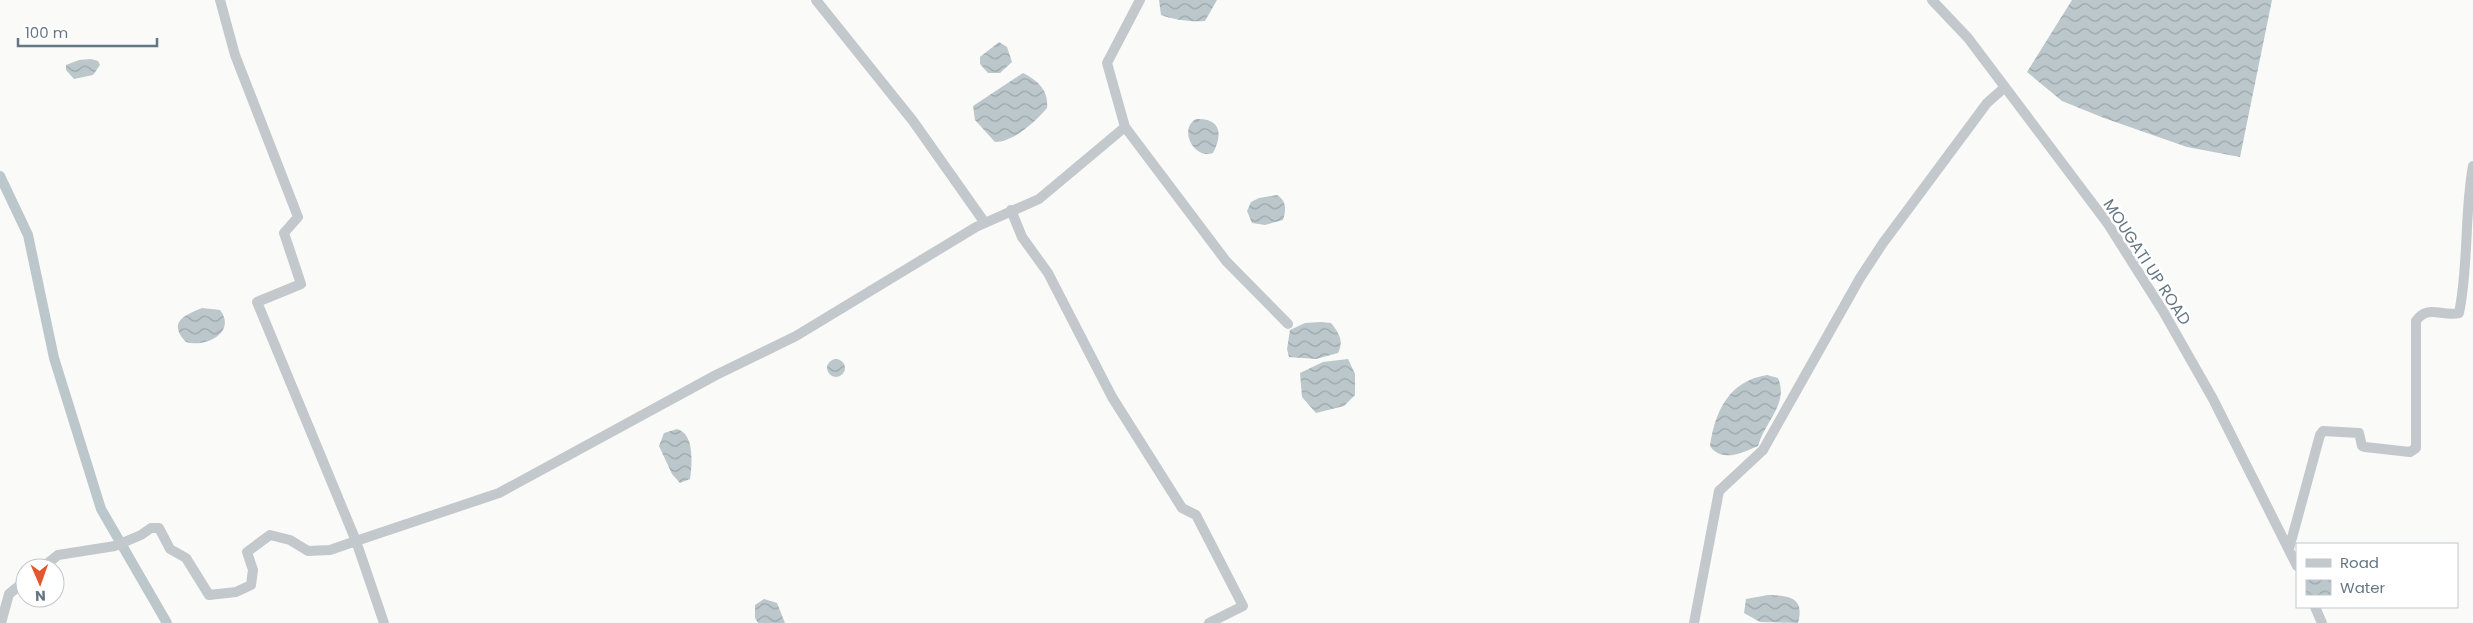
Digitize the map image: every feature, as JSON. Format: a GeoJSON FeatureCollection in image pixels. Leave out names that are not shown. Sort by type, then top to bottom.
{"type":"FeatureCollection","features":[{"type":"Feature","properties":{"kind":"street"},"geometry":{"type":"LineString","coordinates":[[220,0],[234,55],[298,216],[284,233],[301,284],[257,302],[356,541],[384,623]]}},
{"type":"Feature","properties":{"kind":"street"},"geometry":{"type":"LineString","coordinates":[[816,0],[913,121],[985,223]]}},
{"type":"Feature","properties":{"kind":"street"},"geometry":{"type":"LineString","coordinates":[[1140,0],[1107,63],[1125,127],[1226,261],[1288,324]]}},
{"type":"Feature","properties":{"kind":"street","name":"MOUGATI UP ROAD"},"geometry":{"type":"LineString","coordinates":[[1932,0],[1968,38],[2108,224],[2163,311],[2213,400],[2296,564]]}},
{"type":"Feature","properties":{"kind":"street"},"geometry":{"type":"LineString","coordinates":[[1694,623],[1719,491],[1763,450],[1882,243],[1987,103],[2004,88]]}},
{"type":"Feature","properties":{"kind":"street"},"geometry":{"type":"LineString","coordinates":[[54,558],[58,555],[115,546],[141,535],[151,528],[159,528],[170,549],[186,558],[209,595],[236,592],[251,585],[253,570],[247,552],[270,535],[290,540],[308,551],[330,550],[499,493],[716,375],[796,336],[985,223],[1039,199],[1125,127]]}},
{"type":"Feature","properties":{"kind":"street"},"geometry":{"type":"LineString","coordinates":[[2289,549],[2320,435],[2323,431],[2354,431],[2359,433],[2362,446],[2365,447],[2410,452],[2416,448],[2416,321],[2422,313],[2427,312],[2451,315],[2459,313],[2467,198],[2473,166]]}},
{"type":"Feature","properties":{"kind":"street"},"geometry":{"type":"LineString","coordinates":[[1011,210],[1022,238],[1048,273],[1112,397],[1182,508],[1196,515],[1243,606],[1210,623]]}},
{"type":"Feature","properties":{"kind":"street"},"geometry":{"type":"LineString","coordinates":[[1,623],[9,594],[15,589]]}},
{"type":"Feature","properties":{"kind":"street"},"geometry":{"type":"LineString","coordinates":[[2315,608],[2322,623]]}},
{"type":"Feature","properties":{"kind":"water"},"geometry":{"type":"Polygon","coordinates":[[[1159,0],[1217,0],[1205,21],[1188,21],[1161,15],[1159,0]]]}},
{"type":"Feature","properties":{"kind":"water"},"geometry":{"type":"Polygon","coordinates":[[[2072,0],[2272,0],[2240,157],[2187,147],[2104,118],[2062,101],[2027,72],[2072,0]]]}},
{"type":"Feature","properties":{"kind":"water"},"geometry":{"type":"Polygon","coordinates":[[[999,42],[1007,47],[1012,62],[1000,73],[988,73],[980,64],[980,57],[999,42]]]}},
{"type":"Feature","properties":{"kind":"water"},"geometry":{"type":"Polygon","coordinates":[[[91,59],[98,61],[100,65],[93,75],[74,79],[66,70],[66,65],[79,60],[91,59]]]}},
{"type":"Feature","properties":{"kind":"water"},"geometry":{"type":"Polygon","coordinates":[[[1023,73],[1041,86],[1046,96],[1047,108],[1017,135],[1010,139],[995,142],[975,120],[973,106],[1023,73]]]}},
{"type":"Feature","properties":{"kind":"water"},"geometry":{"type":"Polygon","coordinates":[[[1196,119],[1211,121],[1218,128],[1218,140],[1213,153],[1206,154],[1200,152],[1195,148],[1188,136],[1188,130],[1196,119]]]}},
{"type":"Feature","properties":{"kind":"water"},"geometry":{"type":"Polygon","coordinates":[[[1277,195],[1283,200],[1285,206],[1283,220],[1265,225],[1252,223],[1247,211],[1251,202],[1259,198],[1277,195]]]}},
{"type":"Feature","properties":{"kind":"water"},"geometry":{"type":"Polygon","coordinates":[[[202,308],[220,310],[225,325],[217,336],[210,340],[202,343],[186,342],[178,329],[178,324],[180,320],[190,313],[202,308]]]}},
{"type":"Feature","properties":{"kind":"water"},"geometry":{"type":"Polygon","coordinates":[[[1305,323],[1331,323],[1338,334],[1341,345],[1338,353],[1316,359],[1289,357],[1287,349],[1290,330],[1305,323]]]}},
{"type":"Feature","properties":{"kind":"water"},"geometry":{"type":"Polygon","coordinates":[[[836,359],[842,362],[845,368],[842,374],[836,377],[830,374],[827,368],[830,362],[836,359]]]}},
{"type":"Feature","properties":{"kind":"water"},"geometry":{"type":"Polygon","coordinates":[[[1348,359],[1355,374],[1355,395],[1344,406],[1316,413],[1302,397],[1300,373],[1323,362],[1348,359]]]}},
{"type":"Feature","properties":{"kind":"water"},"geometry":{"type":"Polygon","coordinates":[[[1767,375],[1778,378],[1781,387],[1780,396],[1775,412],[1758,446],[1732,455],[1720,454],[1715,451],[1710,446],[1712,433],[1720,410],[1726,400],[1743,384],[1754,378],[1767,375]]]}},
{"type":"Feature","properties":{"kind":"water"},"geometry":{"type":"Polygon","coordinates":[[[677,429],[687,437],[690,443],[692,458],[690,479],[680,483],[672,474],[659,446],[664,433],[677,429]]]}},
{"type":"Feature","properties":{"kind":"water"},"geometry":{"type":"Polygon","coordinates":[[[1768,595],[1789,597],[1794,600],[1799,608],[1798,623],[1760,622],[1744,613],[1746,599],[1768,595]]]}},
{"type":"Feature","properties":{"kind":"water"},"geometry":{"type":"Polygon","coordinates":[[[764,599],[777,603],[785,623],[758,623],[755,618],[755,605],[764,599]]]}},
{"type":"Feature","properties":{"kind":"waterway"},"geometry":{"type":"LineString","coordinates":[[0,176],[28,235],[54,358],[101,509],[167,623]]}}]}
